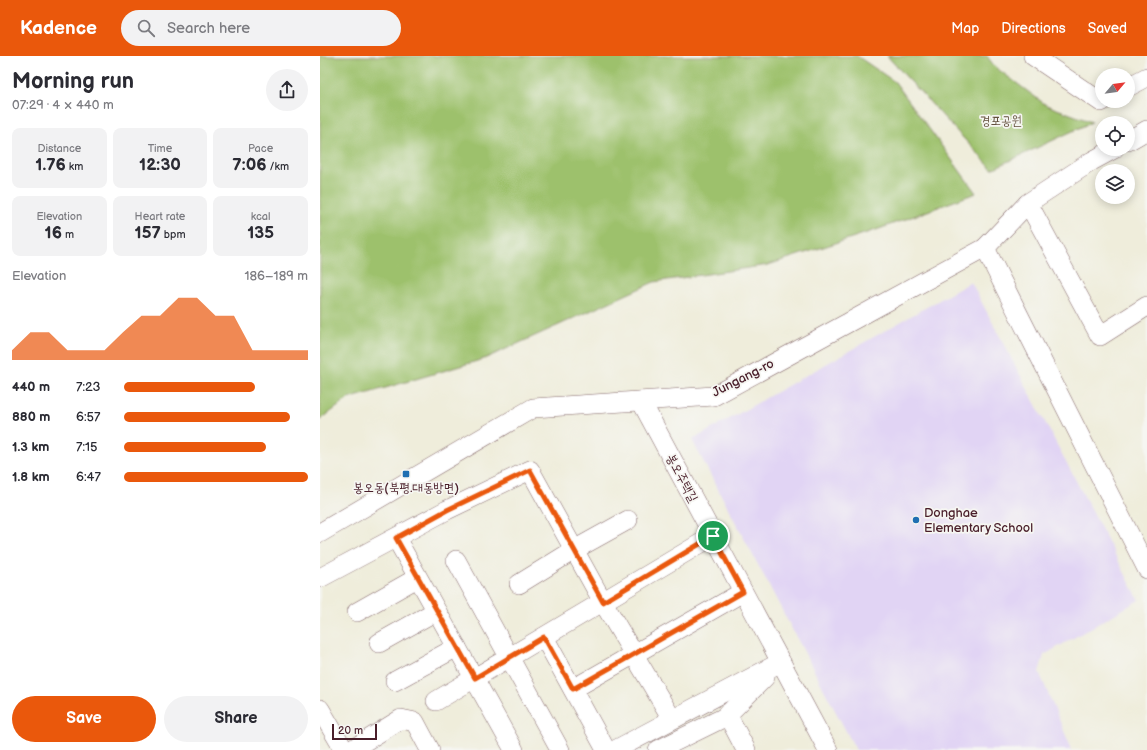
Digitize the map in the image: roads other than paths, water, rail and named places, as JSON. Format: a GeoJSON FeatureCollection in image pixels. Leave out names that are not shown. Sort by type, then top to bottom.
{"type":"FeatureCollection","features":[{"type":"Feature","properties":{"kind":"street"},"geometry":{"type":"LineString","coordinates":[[1033,56],[1095,98]]}},
{"type":"Feature","properties":{"kind":"street"},"geometry":{"type":"LineString","coordinates":[[1135,83],[1147,77]]}},
{"type":"Feature","properties":{"kind":"street"},"geometry":{"type":"LineString","coordinates":[[1135,137],[1147,130]]}},
{"type":"Feature","properties":{"kind":"street","name":"Jungang-ro"},"geometry":{"type":"LineString","coordinates":[[320,533],[533,408],[714,396],[985,248],[1028,203],[1101,156]]}},
{"type":"Feature","properties":{"kind":"street"},"geometry":{"type":"LineString","coordinates":[[1028,203],[1100,336],[1147,306]]}},
{"type":"Feature","properties":{"kind":"street"},"geometry":{"type":"LineString","coordinates":[[985,248],[1147,569]]}},
{"type":"Feature","properties":{"kind":"street","name":"봉오주택길"},"geometry":{"type":"LineString","coordinates":[[641,401],[828,750]]}},
{"type":"Feature","properties":{"kind":"street"},"geometry":{"type":"LineString","coordinates":[[320,578],[447,510],[530,470],[633,655],[672,720]]}},
{"type":"Feature","properties":{"kind":"street"},"geometry":{"type":"LineString","coordinates":[[519,584],[574,550],[628,520]]}},
{"type":"Feature","properties":{"kind":"street"},"geometry":{"type":"LineString","coordinates":[[436,701],[713,536]]}},
{"type":"Feature","properties":{"kind":"street"},"geometry":{"type":"LineString","coordinates":[[396,538],[514,750]]}},
{"type":"Feature","properties":{"kind":"street"},"geometry":{"type":"LineString","coordinates":[[456,560],[560,750]]}},
{"type":"Feature","properties":{"kind":"street"},"geometry":{"type":"LineString","coordinates":[[357,612],[418,578]]}},
{"type":"Feature","properties":{"kind":"street"},"geometry":{"type":"LineString","coordinates":[[573,689],[743,592]]}},
{"type":"Feature","properties":{"kind":"street"},"geometry":{"type":"LineString","coordinates":[[379,643],[436,611]]}},
{"type":"Feature","properties":{"kind":"street"},"geometry":{"type":"LineString","coordinates":[[544,637],[606,750]]}},
{"type":"Feature","properties":{"kind":"street"},"geometry":{"type":"LineString","coordinates":[[395,682],[457,647]]}},
{"type":"Feature","properties":{"kind":"street"},"geometry":{"type":"LineString","coordinates":[[664,749],[728,714],[780,662]]}},
{"type":"Feature","properties":{"kind":"street"},"geometry":{"type":"LineString","coordinates":[[615,750],[780,662]]}},
{"type":"Feature","properties":{"kind":"street"},"geometry":{"type":"LineString","coordinates":[[320,709],[344,750]]}},
{"type":"Feature","properties":{"kind":"street"},"geometry":{"type":"LineString","coordinates":[[728,714],[746,750]]}},
{"type":"Feature","properties":{"kind":"street"},"geometry":{"type":"LineString","coordinates":[[351,750],[401,719],[415,722],[430,750]]}},
{"type":"Feature","properties":{"kind":"place","name":"봉오동(북평.대동방면)"},"geometry":{"type":"Point","coordinates":[406,474]}},
{"type":"Feature","properties":{"kind":"place","name":"Donghae Elementary School"},"geometry":{"type":"Point","coordinates":[916,520]}},
{"type":"Feature","properties":{"kind":"park label","name":"경포공원"},"geometry":{"type":"Point","coordinates":[1001,121]}}]}
